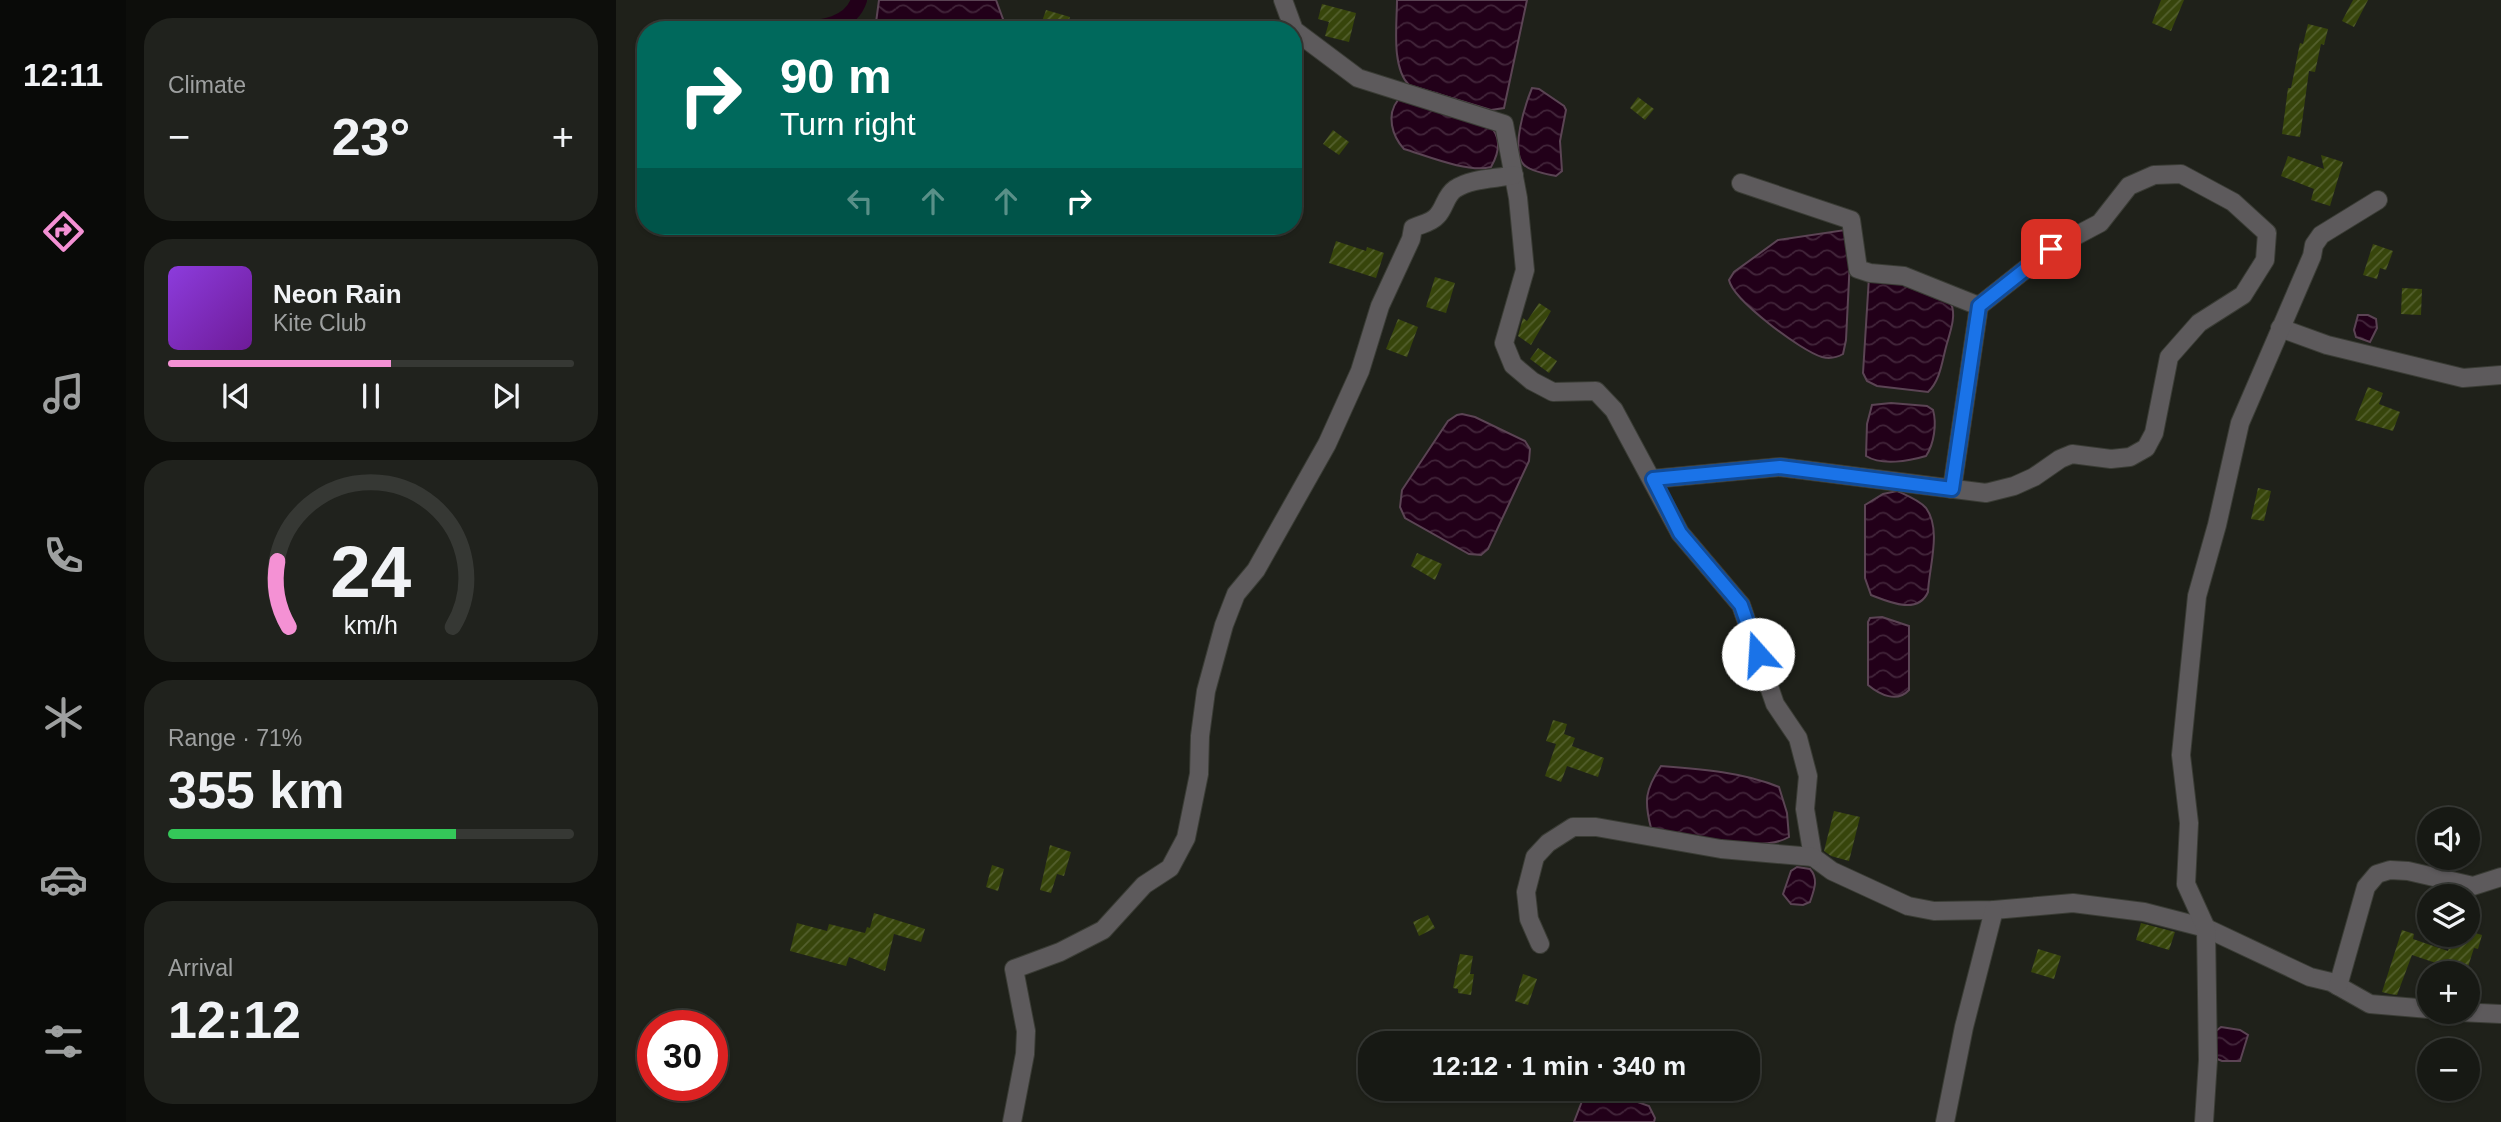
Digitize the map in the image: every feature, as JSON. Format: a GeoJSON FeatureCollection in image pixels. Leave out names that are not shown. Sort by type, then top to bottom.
{"type":"FeatureCollection","features":[{"type":"Feature","properties":{"kind":"street"},"geometry":{"type":"LineString","coordinates":[[1283,0],[1291,21]]}},
{"type":"Feature","properties":{"kind":"street"},"geometry":{"type":"LineString","coordinates":[[1302,36],[1358,78],[1504,124],[1514,175],[1525,270],[1504,343],[1513,365],[1532,381],[1553,392],[1596,391],[1614,410],[1680,533],[1741,605],[1775,704],[1798,738],[1808,776],[1805,809],[1813,857]]}},
{"type":"Feature","properties":{"kind":"street"},"geometry":{"type":"LineString","coordinates":[[1653,479],[1780,467],[1952,489],[1986,493],[2014,486],[2034,477],[2072,454],[2111,459],[2130,457],[2146,448],[2154,433],[2169,356],[2199,323],[2243,295],[2264,260],[2267,233],[2234,202],[2180,174],[2154,175],[2129,186],[2100,222],[2051,249],[1979,306],[1952,489]]}},
{"type":"Feature","properties":{"kind":"street"},"geometry":{"type":"LineString","coordinates":[[1012,1122],[1025,1054],[1026,1031],[1014,969],[1060,952],[1103,930],[1144,885],[1170,867],[1186,838],[1199,774],[1200,736],[1206,691],[1224,625],[1236,594],[1256,570],[1326,444],[1360,371],[1380,306],[1411,239],[1413,228],[1438,215],[1445,199],[1455,189],[1467,183],[1514,175]]}},
{"type":"Feature","properties":{"kind":"street"},"geometry":{"type":"LineString","coordinates":[[1741,183],[1851,220],[1858,269],[1870,273],[1904,276],[1979,306]]}},
{"type":"Feature","properties":{"kind":"street"},"geometry":{"type":"LineString","coordinates":[[2204,1122],[2208,1060],[2206,928],[2186,884],[2189,823],[2181,755],[2197,596],[2217,525],[2239,423],[2312,256],[2314,244],[2321,234],[2378,200]]}},
{"type":"Feature","properties":{"kind":"street"},"geometry":{"type":"LineString","coordinates":[[2280,327],[2327,345],[2463,378],[2501,375]]}},
{"type":"Feature","properties":{"kind":"street"},"geometry":{"type":"LineString","coordinates":[[1540,944],[1529,919],[1526,892],[1535,857],[1548,843],[1573,827],[1596,827],[1721,849],[1813,857],[1832,872],[1908,906],[1934,911],[2073,903],[2144,912],[2206,928],[2311,977],[2338,986],[2370,1004],[2417,1008]]}},
{"type":"Feature","properties":{"kind":"street"},"geometry":{"type":"LineString","coordinates":[[2338,986],[2367,887],[2377,874],[2390,870],[2408,871],[2473,886],[2501,877]]}},
{"type":"Feature","properties":{"kind":"street"},"geometry":{"type":"LineString","coordinates":[[1945,1122],[1964,1027],[1994,909]]}},
{"type":"Feature","properties":{"kind":"street"},"geometry":{"type":"LineString","coordinates":[[2480,1013],[2501,1014]]}},
{"type":"Feature","properties":{"kind":"water"},"geometry":{"type":"Polygon","coordinates":[[[879,0],[996,0],[1004,21],[876,21],[879,0]]]}},
{"type":"Feature","properties":{"kind":"water"},"geometry":{"type":"Polygon","coordinates":[[[1397,0],[1527,0],[1504,108],[1491,110],[1409,85],[1403,77],[1397,57],[1397,0]]]}},
{"type":"Feature","properties":{"kind":"water"},"geometry":{"type":"Polygon","coordinates":[[[1532,88],[1539,89],[1566,110],[1560,141],[1562,171],[1556,176],[1531,169],[1524,165],[1520,158],[1520,128],[1532,88]]]}},
{"type":"Feature","properties":{"kind":"water"},"geometry":{"type":"Polygon","coordinates":[[[1407,99],[1489,125],[1496,135],[1498,145],[1491,167],[1459,166],[1404,149],[1396,138],[1391,119],[1398,100],[1407,99]]]}},
{"type":"Feature","properties":{"kind":"water"},"geometry":{"type":"Polygon","coordinates":[[[1845,230],[1851,239],[1846,340],[1843,354],[1825,358],[1812,353],[1769,324],[1742,300],[1729,280],[1734,272],[1778,240],[1845,230]]]}},
{"type":"Feature","properties":{"kind":"water"},"geometry":{"type":"Polygon","coordinates":[[[1869,277],[1926,291],[1946,299],[1951,304],[1953,320],[1942,365],[1928,392],[1877,386],[1867,381],[1863,373],[1869,277]]]}},
{"type":"Feature","properties":{"kind":"water"},"geometry":{"type":"Polygon","coordinates":[[[2358,315],[2368,315],[2376,319],[2377,328],[2370,342],[2356,337],[2354,330],[2358,315]]]}},
{"type":"Feature","properties":{"kind":"water"},"geometry":{"type":"Polygon","coordinates":[[[1891,403],[1927,406],[1933,410],[1934,434],[1926,456],[1888,462],[1866,456],[1867,424],[1872,405],[1891,403]]]}},
{"type":"Feature","properties":{"kind":"water"},"geometry":{"type":"Polygon","coordinates":[[[1462,414],[1475,417],[1525,441],[1530,449],[1529,461],[1488,549],[1481,555],[1469,554],[1405,518],[1400,507],[1402,490],[1448,421],[1462,414]]]}},
{"type":"Feature","properties":{"kind":"water"},"geometry":{"type":"Polygon","coordinates":[[[1897,491],[1926,508],[1933,527],[1928,592],[1923,599],[1910,605],[1871,595],[1865,578],[1865,505],[1883,494],[1897,491]]]}},
{"type":"Feature","properties":{"kind":"water"},"geometry":{"type":"Polygon","coordinates":[[[1882,617],[1909,626],[1909,690],[1894,697],[1878,692],[1868,685],[1868,622],[1870,618],[1882,617]]]}},
{"type":"Feature","properties":{"kind":"water"},"geometry":{"type":"Polygon","coordinates":[[[1661,766],[1736,775],[1779,787],[1787,813],[1789,837],[1776,842],[1741,844],[1651,828],[1647,796],[1661,766]]]}},
{"type":"Feature","properties":{"kind":"water"},"geometry":{"type":"Polygon","coordinates":[[[1797,867],[1810,869],[1815,881],[1810,902],[1803,905],[1791,904],[1783,894],[1791,871],[1797,867]]]}},
{"type":"Feature","properties":{"kind":"water"},"geometry":{"type":"Polygon","coordinates":[[[2221,1027],[2240,1030],[2248,1035],[2240,1061],[2222,1061],[2215,1058],[2216,1031],[2221,1027]]]}},
{"type":"Feature","properties":{"kind":"water"},"geometry":{"type":"Polygon","coordinates":[[[1582,1101],[1635,1101],[1649,1106],[1655,1118],[1654,1122],[1574,1122],[1582,1101]]]}},
{"type":"Feature","properties":{"kind":"building"},"geometry":{"type":"Polygon","coordinates":[[[2161,0],[2184,0],[2171,31],[2152,23],[2161,0]]]}},
{"type":"Feature","properties":{"kind":"building"},"geometry":{"type":"Polygon","coordinates":[[[2353,0],[2368,0],[2354,27],[2342,21],[2353,0]]]}},
{"type":"Feature","properties":{"kind":"building"},"geometry":{"type":"Polygon","coordinates":[[[1322,4],[1356,13],[1349,42],[1325,36],[1329,22],[1318,19],[1322,4]]]}},
{"type":"Feature","properties":{"kind":"building"},"geometry":{"type":"Polygon","coordinates":[[[1046,10],[1070,17],[1069,21],[1042,21],[1046,10]]]}},
{"type":"Feature","properties":{"kind":"building"},"geometry":{"type":"Polygon","coordinates":[[[2308,24],[2328,29],[2324,45],[2321,44],[2315,72],[2309,71],[2300,137],[2282,134],[2288,88],[2291,88],[2300,43],[2303,44],[2308,24]]]}},
{"type":"Feature","properties":{"kind":"building"},"geometry":{"type":"Polygon","coordinates":[[[1638,97],[1654,109],[1645,120],[1630,108],[1638,97]]]}},
{"type":"Feature","properties":{"kind":"building"},"geometry":{"type":"Polygon","coordinates":[[[1333,130],[1349,142],[1339,155],[1323,144],[1333,130]]]}},
{"type":"Feature","properties":{"kind":"building"},"geometry":{"type":"Polygon","coordinates":[[[2321,155],[2343,162],[2330,206],[2311,200],[2314,189],[2281,176],[2288,156],[2324,169],[2321,155]]]}},
{"type":"Feature","properties":{"kind":"building"},"geometry":{"type":"Polygon","coordinates":[[[1336,241],[1366,251],[1367,247],[1384,253],[1376,278],[1329,263],[1336,241]]]}},
{"type":"Feature","properties":{"kind":"building"},"geometry":{"type":"Polygon","coordinates":[[[2373,244],[2393,251],[2386,270],[2380,268],[2377,279],[2363,275],[2373,244]]]}},
{"type":"Feature","properties":{"kind":"building"},"geometry":{"type":"Polygon","coordinates":[[[1435,277],[1455,283],[1446,313],[1426,307],[1435,277]]]}},
{"type":"Feature","properties":{"kind":"building"},"geometry":{"type":"Polygon","coordinates":[[[2402,288],[2422,289],[2421,315],[2401,314],[2402,288]]]}},
{"type":"Feature","properties":{"kind":"building"},"geometry":{"type":"Polygon","coordinates":[[[1539,303],[1551,311],[1531,345],[1518,336],[1523,318],[1527,321],[1539,303]]]}},
{"type":"Feature","properties":{"kind":"building"},"geometry":{"type":"Polygon","coordinates":[[[1398,319],[1418,327],[1407,357],[1386,349],[1398,319]]]}},
{"type":"Feature","properties":{"kind":"building"},"geometry":{"type":"Polygon","coordinates":[[[1538,348],[1557,361],[1549,373],[1530,359],[1538,348]]]}},
{"type":"Feature","properties":{"kind":"building"},"geometry":{"type":"Polygon","coordinates":[[[2368,387],[2383,393],[2379,404],[2400,412],[2393,431],[2355,420],[2368,387]]]}},
{"type":"Feature","properties":{"kind":"building"},"geometry":{"type":"Polygon","coordinates":[[[2258,488],[2271,491],[2264,521],[2251,519],[2258,488]]]}},
{"type":"Feature","properties":{"kind":"building"},"geometry":{"type":"Polygon","coordinates":[[[1417,553],[1442,564],[1435,580],[1411,566],[1417,553]]]}},
{"type":"Feature","properties":{"kind":"building"},"geometry":{"type":"Polygon","coordinates":[[[1553,720],[1567,724],[1564,734],[1575,738],[1572,746],[1604,758],[1598,777],[1567,766],[1561,782],[1545,776],[1556,744],[1546,741],[1553,720]]]}},
{"type":"Feature","properties":{"kind":"building"},"geometry":{"type":"Polygon","coordinates":[[[1834,811],[1860,817],[1849,861],[1824,851],[1834,811]]]}},
{"type":"Feature","properties":{"kind":"building"},"geometry":{"type":"Polygon","coordinates":[[[1050,845],[1071,852],[1064,876],[1057,874],[1051,893],[1040,890],[1050,845]]]}},
{"type":"Feature","properties":{"kind":"building"},"geometry":{"type":"Polygon","coordinates":[[[992,865],[1004,869],[998,891],[986,887],[992,865]]]}},
{"type":"Feature","properties":{"kind":"building"},"geometry":{"type":"Polygon","coordinates":[[[874,913],[925,929],[921,942],[894,934],[885,971],[849,957],[846,966],[790,951],[797,923],[827,931],[829,924],[865,933],[867,927],[870,928],[874,913]]]}},
{"type":"Feature","properties":{"kind":"building"},"geometry":{"type":"Polygon","coordinates":[[[1428,915],[1435,928],[1419,936],[1413,922],[1428,915]]]}},
{"type":"Feature","properties":{"kind":"building"},"geometry":{"type":"Polygon","coordinates":[[[2141,923],[2175,932],[2169,950],[2136,940],[2141,923]]]}},
{"type":"Feature","properties":{"kind":"building"},"geometry":{"type":"Polygon","coordinates":[[[2402,930],[2414,934],[2417,947],[2436,947],[2448,951],[2449,947],[2479,947],[2474,948],[2470,961],[2430,961],[2412,955],[2397,995],[2382,992],[2402,930]]]}},
{"type":"Feature","properties":{"kind":"building"},"geometry":{"type":"Polygon","coordinates":[[[2038,949],[2061,956],[2054,979],[2031,972],[2038,949]]]}},
{"type":"Feature","properties":{"kind":"building"},"geometry":{"type":"Polygon","coordinates":[[[1460,954],[1473,956],[1471,995],[1458,993],[1458,989],[1453,988],[1460,954]]]}},
{"type":"Feature","properties":{"kind":"building"},"geometry":{"type":"Polygon","coordinates":[[[1523,974],[1537,979],[1528,1005],[1515,1001],[1523,974]]]}},
{"type":"Feature","properties":{"kind":"waterway"},"geometry":{"type":"LineString","coordinates":[[841,21],[855,9],[859,0]]}},
{"type":"Feature","properties":{"kind":"route"},"geometry":{"type":"LineString","coordinates":[[1758,654],[1741,605],[1680,533],[1653,479],[1780,467],[1952,489],[1979,306],[2051,249]]}}]}
